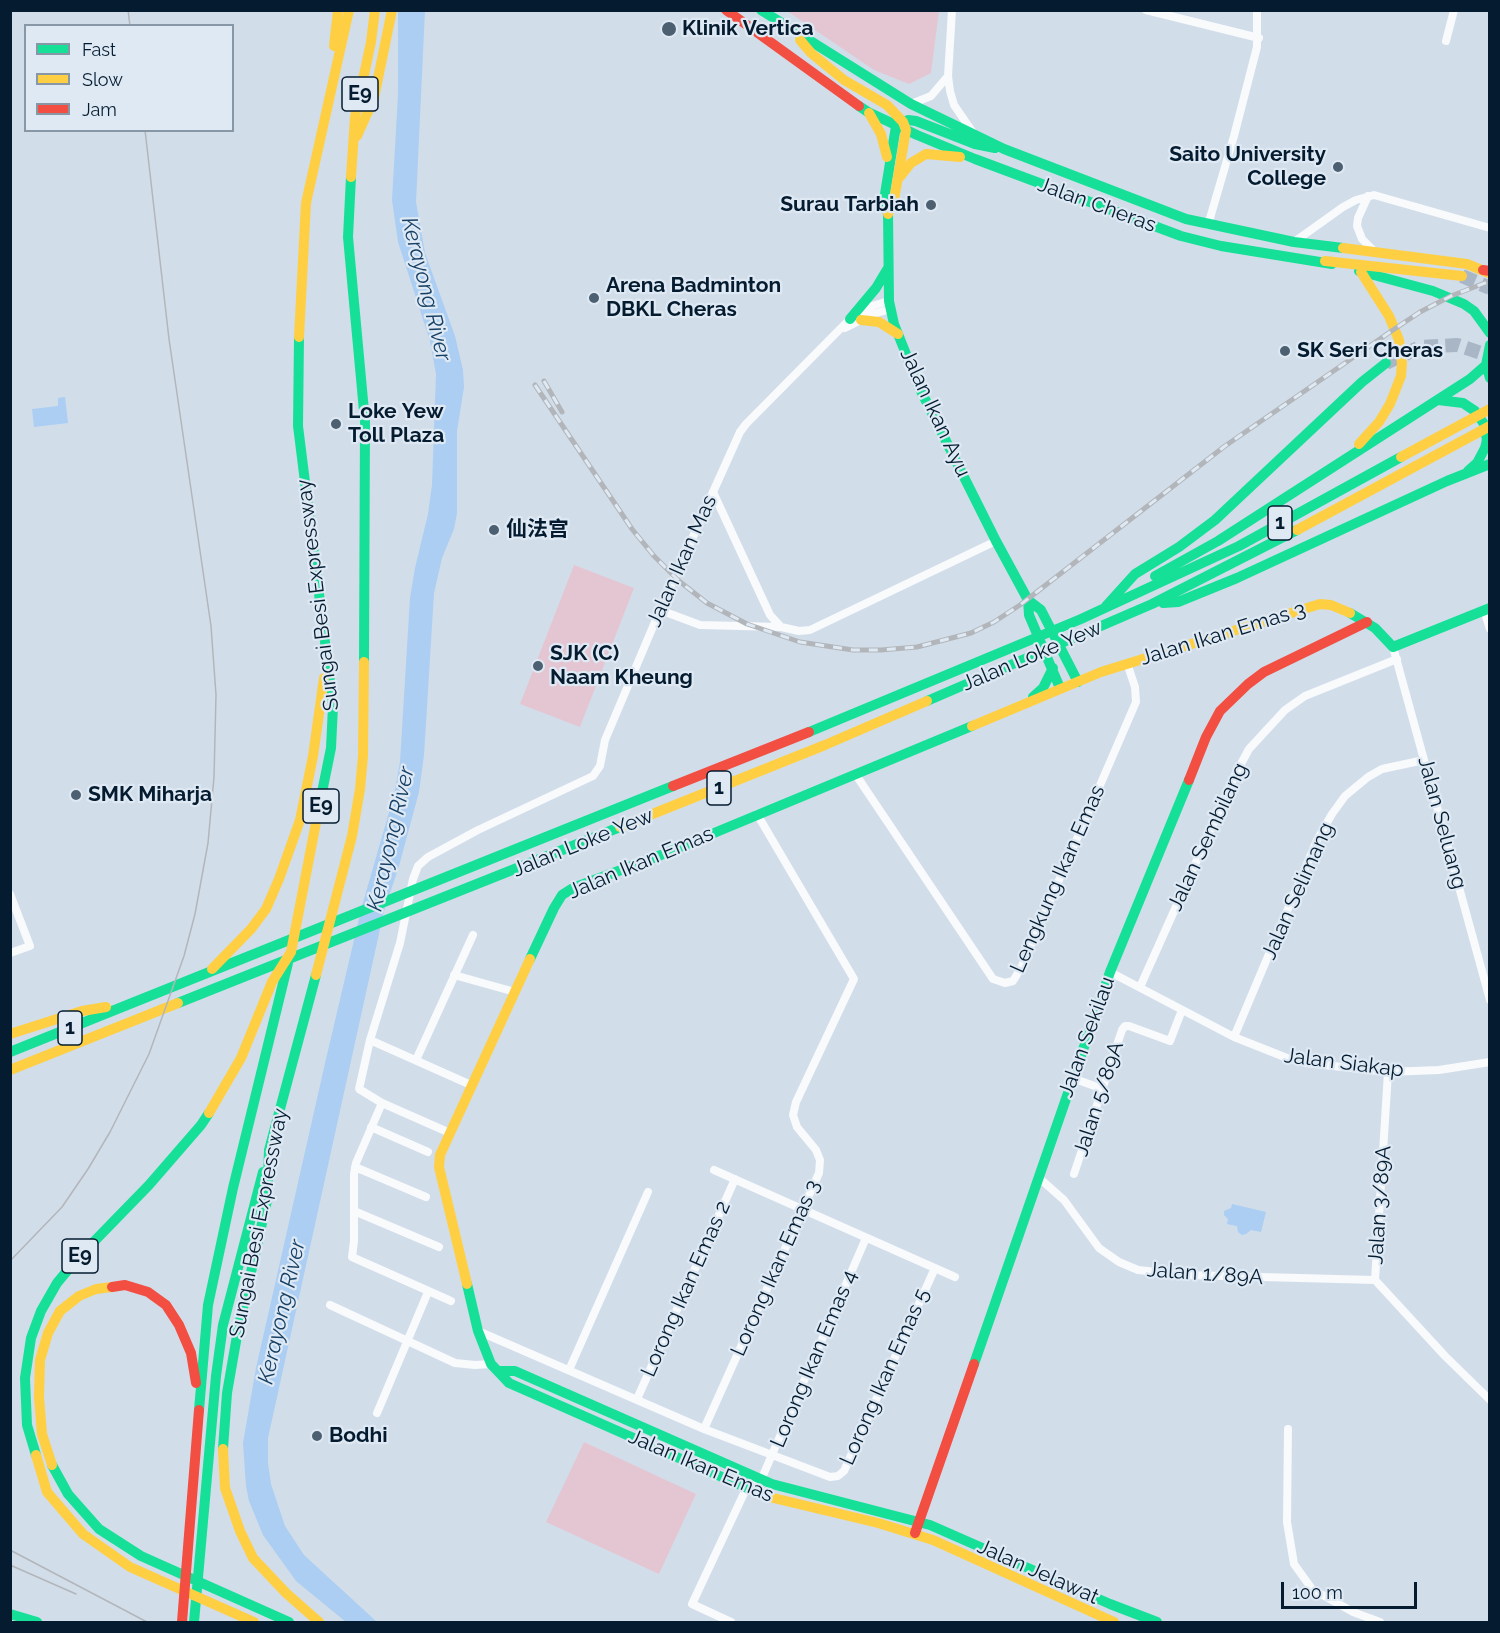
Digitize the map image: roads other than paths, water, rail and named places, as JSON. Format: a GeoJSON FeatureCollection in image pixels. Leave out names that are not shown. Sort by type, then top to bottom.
{"type":"FeatureCollection","features":[{"type":"Feature","properties":{"kind":"main road"},"geometry":{"type":"LineString","coordinates":[[329,105],[338,10]]}},
{"type":"Feature","properties":{"kind":"main road","name":"Sungai Besi Expressway"},"geometry":{"type":"LineString","coordinates":[[254,1623],[130,1567],[83,1534],[47,1492],[27,1425],[25,1378],[31,1338],[41,1311],[57,1283],[77,1259],[149,1185],[201,1125],[241,1058],[272,982],[291,952],[331,748],[333,706],[298,426],[298,314],[306,203],[349,10]]}},
{"type":"Feature","properties":{"kind":"main road","name":"Sungai Besi Expressway"},"geometry":{"type":"LineString","coordinates":[[319,1623],[253,1558],[240,1532],[225,1488],[223,1446],[227,1393],[238,1330],[267,1201],[269,1150],[305,1022],[352,836],[362,767],[365,422],[348,237],[355,117],[371,42],[375,10]]}},
{"type":"Feature","properties":{"kind":"main road"},"geometry":{"type":"LineString","coordinates":[[352,146],[374,98],[392,10]]}},
{"type":"Feature","properties":{"kind":"main road","name":"Jalan Cheras"},"geometry":{"type":"LineString","coordinates":[[726,10],[868,112],[975,159],[1181,236],[1221,246],[1324,261],[1433,291],[1464,304],[1474,311],[1490,333]]}},
{"type":"Feature","properties":{"kind":"main road","name":"Jalan Cheras"},"geometry":{"type":"LineString","coordinates":[[761,10],[911,104],[1004,149],[1186,219],[1294,242],[1467,264],[1487,271]]}},
{"type":"Feature","properties":{"kind":"main road"},"geometry":{"type":"LineString","coordinates":[[795,33],[811,53],[844,80],[887,105],[901,126],[908,120],[916,121],[975,144],[1004,149]]}},
{"type":"Feature","properties":{"kind":"main road"},"geometry":{"type":"LineString","coordinates":[[868,112],[885,144],[888,166]]}},
{"type":"Feature","properties":{"kind":"main road","name":"Jalan Ikan Ayu"},"geometry":{"type":"LineString","coordinates":[[901,126],[888,166],[884,200],[888,214],[890,305],[898,334],[920,389],[1028,600],[1029,615],[1060,688]]}},
{"type":"Feature","properties":{"kind":"main road","name":"Jalan Ikan Ayu"},"geometry":{"type":"LineString","coordinates":[[888,214],[894,200],[901,126]]}},
{"type":"Feature","properties":{"kind":"main road"},"geometry":{"type":"LineString","coordinates":[[896,183],[905,168],[917,157],[926,154],[975,159]]}},
{"type":"Feature","properties":{"kind":"main road"},"geometry":{"type":"LineString","coordinates":[[1324,261],[1462,276]]}},
{"type":"Feature","properties":{"kind":"main road"},"geometry":{"type":"LineString","coordinates":[[888,268],[856,320],[879,322],[898,334]]}},
{"type":"Feature","properties":{"kind":"main road"},"geometry":{"type":"LineString","coordinates":[[1343,461],[1379,422],[1401,376],[1399,340],[1389,316],[1361,272]]}},
{"type":"Feature","properties":{"kind":"main road"},"geometry":{"type":"LineString","coordinates":[[1490,345],[1486,365],[1490,378]]}},
{"type":"Feature","properties":{"kind":"main road"},"geometry":{"type":"LineString","coordinates":[[1103,610],[1135,574],[1179,547],[1215,520],[1362,382],[1386,363]]}},
{"type":"Feature","properties":{"kind":"main road"},"geometry":{"type":"LineString","coordinates":[[1103,610],[1142,583],[1218,540],[1343,461],[1470,379],[1486,365]]}},
{"type":"Feature","properties":{"kind":"main road"},"geometry":{"type":"LineString","coordinates":[[1438,400],[1463,403],[1475,411],[1484,424],[1487,440],[1485,448],[1477,463],[1467,472]]}},
{"type":"Feature","properties":{"kind":"main road","name":"1"},"geometry":{"type":"LineString","coordinates":[[1103,610],[1239,546],[1453,428],[1490,410]]}},
{"type":"Feature","properties":{"kind":"main road","name":"1"},"geometry":{"type":"LineString","coordinates":[[1152,604],[1258,551],[1490,426]]}},
{"type":"Feature","properties":{"kind":"main road"},"geometry":{"type":"LineString","coordinates":[[1152,604],[1178,602],[1237,578],[1446,481],[1490,464]]}},
{"type":"Feature","properties":{"kind":"main road"},"geometry":{"type":"LineString","coordinates":[[1446,481],[1490,474]]}},
{"type":"Feature","properties":{"kind":"main road","name":"Jalan Ikan Ayu"},"geometry":{"type":"LineString","coordinates":[[1028,600],[1041,610],[1078,681]]}},
{"type":"Feature","properties":{"kind":"main road","name":"Jalan Loke Yew"},"geometry":{"type":"LineString","coordinates":[[10,1070],[825,745],[1152,604]]}},
{"type":"Feature","properties":{"kind":"main road","name":"Jalan Ikan Emas 3"},"geometry":{"type":"LineString","coordinates":[[1060,688],[1127,663],[1320,604],[1340,608],[1367,622],[1393,647]]}},
{"type":"Feature","properties":{"kind":"main road"},"geometry":{"type":"LineString","coordinates":[[1393,647],[1487,609]]}},
{"type":"Feature","properties":{"kind":"main road","name":"Jalan Loke Yew"},"geometry":{"type":"LineString","coordinates":[[10,1052],[433,883],[1103,610]]}},
{"type":"Feature","properties":{"kind":"main road","name":"Jalan Sekilau"},"geometry":{"type":"LineString","coordinates":[[915,1533],[1110,972],[1206,737],[1220,711],[1232,697],[1264,672],[1367,622]]}},
{"type":"Feature","properties":{"kind":"main road"},"geometry":{"type":"LineString","coordinates":[[208,972],[251,929],[266,909],[279,879],[300,820],[313,756],[327,659]]}},
{"type":"Feature","properties":{"kind":"main road"},"geometry":{"type":"LineString","coordinates":[[1068,661],[1079,669],[1101,672]]}},
{"type":"Feature","properties":{"kind":"main road"},"geometry":{"type":"LineString","coordinates":[[1030,701],[1043,688],[1053,668]]}},
{"type":"Feature","properties":{"kind":"main road","name":"Jalan Ikan Emas"},"geometry":{"type":"LineString","coordinates":[[915,1533],[765,1496],[509,1383],[494,1368],[478,1331],[439,1166],[440,1155],[562,895],[573,888],[661,855],[856,775],[1060,688]]}},
{"type":"Feature","properties":{"kind":"main road"},"geometry":{"type":"LineString","coordinates":[[182,1623],[208,1305],[233,1188],[291,952]]}},
{"type":"Feature","properties":{"kind":"main road"},"geometry":{"type":"LineString","coordinates":[[14,1033],[82,1011],[129,1004]]}},
{"type":"Feature","properties":{"kind":"main road"},"geometry":{"type":"LineString","coordinates":[[194,1623],[216,1376],[224,1325],[269,1150]]}},
{"type":"Feature","properties":{"kind":"main road"},"geometry":{"type":"LineString","coordinates":[[199,1406],[191,1353],[179,1325],[166,1305],[148,1292],[125,1285],[96,1289],[79,1296],[60,1311],[48,1333],[40,1360],[39,1396],[42,1434],[52,1466],[68,1494],[99,1529],[141,1556],[288,1623]]}},
{"type":"Feature","properties":{"kind":"main road","name":"Jalan Ikan Emas"},"geometry":{"type":"LineString","coordinates":[[494,1368],[515,1371],[761,1480],[919,1521]]}},
{"type":"Feature","properties":{"kind":"main road","name":"Jalan Jelawat"},"geometry":{"type":"LineString","coordinates":[[919,1521],[944,1530],[1110,1605],[1157,1623]]}},
{"type":"Feature","properties":{"kind":"main road","name":"Jalan Jelawat"},"geometry":{"type":"LineString","coordinates":[[915,1533],[1114,1623]]}},
{"type":"Feature","properties":{"kind":"main road"},"geometry":{"type":"LineString","coordinates":[[10,1614],[37,1623]]}},
{"type":"Feature","properties":{"kind":"street"},"geometry":{"type":"LineString","coordinates":[[952,10],[948,76],[954,105],[975,135]]}},
{"type":"Feature","properties":{"kind":"street"},"geometry":{"type":"LineString","coordinates":[[1146,10],[1259,38]]}},
{"type":"Feature","properties":{"kind":"street"},"geometry":{"type":"LineString","coordinates":[[1208,225],[1259,38],[1257,10]]}},
{"type":"Feature","properties":{"kind":"street"},"geometry":{"type":"LineString","coordinates":[[1446,41],[1454,10]]}},
{"type":"Feature","properties":{"kind":"street"},"geometry":{"type":"LineString","coordinates":[[911,104],[932,96],[948,76]]}},
{"type":"Feature","properties":{"kind":"street"},"geometry":{"type":"LineString","coordinates":[[1368,196],[1358,218],[1358,226],[1362,239],[1375,252]]}},
{"type":"Feature","properties":{"kind":"street"},"geometry":{"type":"LineString","coordinates":[[1294,242],[1343,207],[1368,196],[1384,196],[1490,228]]}},
{"type":"Feature","properties":{"kind":"street","name":"Jalan Ikan Mas"},"geometry":{"type":"LineString","coordinates":[[382,1102],[359,1089],[370,1040],[400,942],[418,866],[428,856],[478,830],[593,776],[600,766],[605,740],[660,610],[740,432],[841,330],[872,306],[890,305]]}},
{"type":"Feature","properties":{"kind":"street"},"geometry":{"type":"LineString","coordinates":[[713,492],[770,615],[781,627]]}},
{"type":"Feature","properties":{"kind":"street"},"geometry":{"type":"LineString","coordinates":[[660,610],[700,625],[810,630],[824,626],[996,540]]}},
{"type":"Feature","properties":{"kind":"street"},"geometry":{"type":"LineString","coordinates":[[1487,609],[1490,630]]}},
{"type":"Feature","properties":{"kind":"street","name":"Jalan Seluang"},"geometry":{"type":"LineString","coordinates":[[1393,647],[1490,1000]]}},
{"type":"Feature","properties":{"kind":"street","name":"Jalan Sembilang"},"geometry":{"type":"LineString","coordinates":[[1140,987],[1227,790],[1249,749],[1285,710],[1305,696],[1397,659]]}},
{"type":"Feature","properties":{"kind":"street","name":"Lengkung Ikan Emas"},"geometry":{"type":"LineString","coordinates":[[856,775],[993,979],[1005,983],[1012,981],[1021,968],[1136,702],[1135,687],[1127,663]]}},
{"type":"Feature","properties":{"kind":"street","name":"Jalan Selimang"},"geometry":{"type":"LineString","coordinates":[[1234,1037],[1317,840],[1332,814],[1345,796],[1368,777],[1382,769],[1424,760]]}},
{"type":"Feature","properties":{"kind":"street","name":"Lorong Ikan Emas 3"},"geometry":{"type":"LineString","coordinates":[[704,1429],[819,1173],[820,1160],[816,1150],[797,1127],[793,1115],[796,1102],[854,979],[757,814]]}},
{"type":"Feature","properties":{"kind":"street"},"geometry":{"type":"LineString","coordinates":[[10,894],[30,946],[10,953]]}},
{"type":"Feature","properties":{"kind":"street"},"geometry":{"type":"LineString","coordinates":[[416,1060],[473,935]]}},
{"type":"Feature","properties":{"kind":"street","name":"Jalan Siakap"},"geometry":{"type":"LineString","coordinates":[[1110,972],[1234,1037],[1271,1053],[1306,1063],[1389,1072],[1438,1070],[1490,1062]]}},
{"type":"Feature","properties":{"kind":"street"},"geometry":{"type":"LineString","coordinates":[[454,975],[515,992]]}},
{"type":"Feature","properties":{"kind":"street","name":"Jalan 5/89A"},"geometry":{"type":"LineString","coordinates":[[1074,1174],[1122,1030],[1125,1026],[1170,1041],[1182,1010]]}},
{"type":"Feature","properties":{"kind":"street"},"geometry":{"type":"LineString","coordinates":[[370,1040],[471,1085]]}},
{"type":"Feature","properties":{"kind":"street","name":"Jalan 3/89A"},"geometry":{"type":"LineString","coordinates":[[1389,1072],[1375,1280],[1445,1356],[1490,1400]]}},
{"type":"Feature","properties":{"kind":"street"},"geometry":{"type":"LineString","coordinates":[[1072,1078],[1103,1089]]}},
{"type":"Feature","properties":{"kind":"street"},"geometry":{"type":"LineString","coordinates":[[450,1133],[382,1102],[356,1167],[352,1257],[450,1302]]}},
{"type":"Feature","properties":{"kind":"street"},"geometry":{"type":"LineString","coordinates":[[371,1127],[428,1152]]}},
{"type":"Feature","properties":{"kind":"street"},"geometry":{"type":"LineString","coordinates":[[356,1167],[426,1197]]}},
{"type":"Feature","properties":{"kind":"street"},"geometry":{"type":"LineString","coordinates":[[714,1170],[955,1277]]}},
{"type":"Feature","properties":{"kind":"street","name":"Jalan 1/89A"},"geometry":{"type":"LineString","coordinates":[[1038,1177],[1064,1200],[1099,1248],[1119,1263],[1138,1270],[1186,1275],[1375,1280]]}},
{"type":"Feature","properties":{"kind":"street","name":"Lorong Ikan Emas 2"},"geometry":{"type":"LineString","coordinates":[[637,1399],[735,1179]]}},
{"type":"Feature","properties":{"kind":"street"},"geometry":{"type":"LineString","coordinates":[[569,1370],[648,1192]]}},
{"type":"Feature","properties":{"kind":"street"},"geometry":{"type":"LineString","coordinates":[[354,1211],[439,1247]]}},
{"type":"Feature","properties":{"kind":"street","name":"Lorong Ikan Emas 4"},"geometry":{"type":"LineString","coordinates":[[761,1480],[866,1238]]}},
{"type":"Feature","properties":{"kind":"street","name":"Lorong Ikan Emas 5"},"geometry":{"type":"LineString","coordinates":[[772,1456],[830,1477],[838,1476],[844,1471],[935,1268]]}},
{"type":"Feature","properties":{"kind":"street"},"geometry":{"type":"LineString","coordinates":[[377,1413],[428,1292]]}},
{"type":"Feature","properties":{"kind":"street"},"geometry":{"type":"LineString","coordinates":[[330,1305],[455,1363],[494,1368]]}},
{"type":"Feature","properties":{"kind":"street"},"geometry":{"type":"LineString","coordinates":[[478,1331],[772,1456]]}},
{"type":"Feature","properties":{"kind":"street"},"geometry":{"type":"LineString","coordinates":[[1288,1428],[1287,1522],[1294,1564],[1312,1589],[1353,1612],[1380,1623]]}},
{"type":"Feature","properties":{"kind":"street"},"geometry":{"type":"LineString","coordinates":[[731,1623],[692,1604],[746,1488],[761,1480]]}},
{"type":"Feature","properties":{"kind":"water","name":"Kerayong River"},"geometry":{"type":"Polygon","coordinates":[[[425,10],[416,202],[425,253],[455,336],[463,370],[464,387],[457,431],[457,513],[454,529],[442,558],[434,593],[424,755],[419,792],[384,911],[268,1438],[271,1484],[285,1526],[304,1555],[377,1622],[346,1622],[296,1581],[263,1535],[249,1501],[243,1443],[256,1368],[326,1059],[362,906],[394,795],[400,762],[410,598],[432,485],[436,374],[430,341],[398,242],[392,200],[398,95],[398,11],[425,10]]]}},
{"type":"Feature","properties":{"kind":"water"},"geometry":{"type":"Polygon","coordinates":[[[65,397],[68,423],[34,427],[32,409],[58,406],[58,398],[65,397]]]}},
{"type":"Feature","properties":{"kind":"water"},"geometry":{"type":"Polygon","coordinates":[[[1232,1204],[1266,1212],[1261,1232],[1251,1230],[1242,1235],[1238,1232],[1237,1226],[1227,1224],[1228,1219],[1224,1211],[1231,1208],[1232,1204]]]}},
{"type":"Feature","properties":{"kind":"tunnel"},"geometry":{"type":"LineString","coordinates":[[1462,276],[1490,288]]}},
{"type":"Feature","properties":{"kind":"tunnel"},"geometry":{"type":"LineString","coordinates":[[1386,363],[1420,347],[1457,345],[1490,356]]}},
{"type":"Feature","properties":{"kind":"tram line"},"geometry":{"type":"LineString","coordinates":[[128,10],[130,24]]}},
{"type":"Feature","properties":{"kind":"tram line"},"geometry":{"type":"LineString","coordinates":[[10,1261],[62,1207],[88,1169],[110,1132],[149,1054],[184,956],[195,914],[208,843],[214,777],[216,695],[211,626],[169,339],[145,132]]}},
{"type":"Feature","properties":{"kind":"tram line"},"geometry":{"type":"LineString","coordinates":[[10,1550],[147,1622]]}},
{"type":"Feature","properties":{"kind":"tram line"},"geometry":{"type":"LineString","coordinates":[[10,1565],[76,1594]]}},
{"type":"Feature","properties":{"kind":"railway"},"geometry":{"type":"LineString","coordinates":[[535,385],[632,529],[679,581],[707,603],[747,624],[800,642],[853,650],[917,647],[971,633],[994,622],[1020,605],[1225,446],[1390,332],[1420,312],[1451,296],[1490,281]]}},
{"type":"Feature","properties":{"kind":"railway"},"geometry":{"type":"LineString","coordinates":[[544,381],[562,412]]}},
{"type":"Feature","properties":{"kind":"place","name":"Klinik Vertica"},"geometry":{"type":"Point","coordinates":[669,29]}},
{"type":"Feature","properties":{"kind":"place","name":"Saito University College"},"geometry":{"type":"Point","coordinates":[1338,167]}},
{"type":"Feature","properties":{"kind":"place","name":"Surau Tarbiah"},"geometry":{"type":"Point","coordinates":[931,205]}},
{"type":"Feature","properties":{"kind":"place","name":"Arena Badminton DBKL Cheras"},"geometry":{"type":"Point","coordinates":[594,298]}},
{"type":"Feature","properties":{"kind":"place","name":"SK Seri Cheras"},"geometry":{"type":"Point","coordinates":[1285,351]}},
{"type":"Feature","properties":{"kind":"place","name":"Loke Yew Toll Plaza"},"geometry":{"type":"Point","coordinates":[336,424]}},
{"type":"Feature","properties":{"kind":"place","name":"仙法宫"},"geometry":{"type":"Point","coordinates":[494,530]}},
{"type":"Feature","properties":{"kind":"place","name":"SJK (C) Naam Kheung"},"geometry":{"type":"Point","coordinates":[538,666]}},
{"type":"Feature","properties":{"kind":"place","name":"SMK Miharja"},"geometry":{"type":"Point","coordinates":[76,795]}},
{"type":"Feature","properties":{"kind":"place","name":"Bodhi"},"geometry":{"type":"Point","coordinates":[317,1436]}}]}
